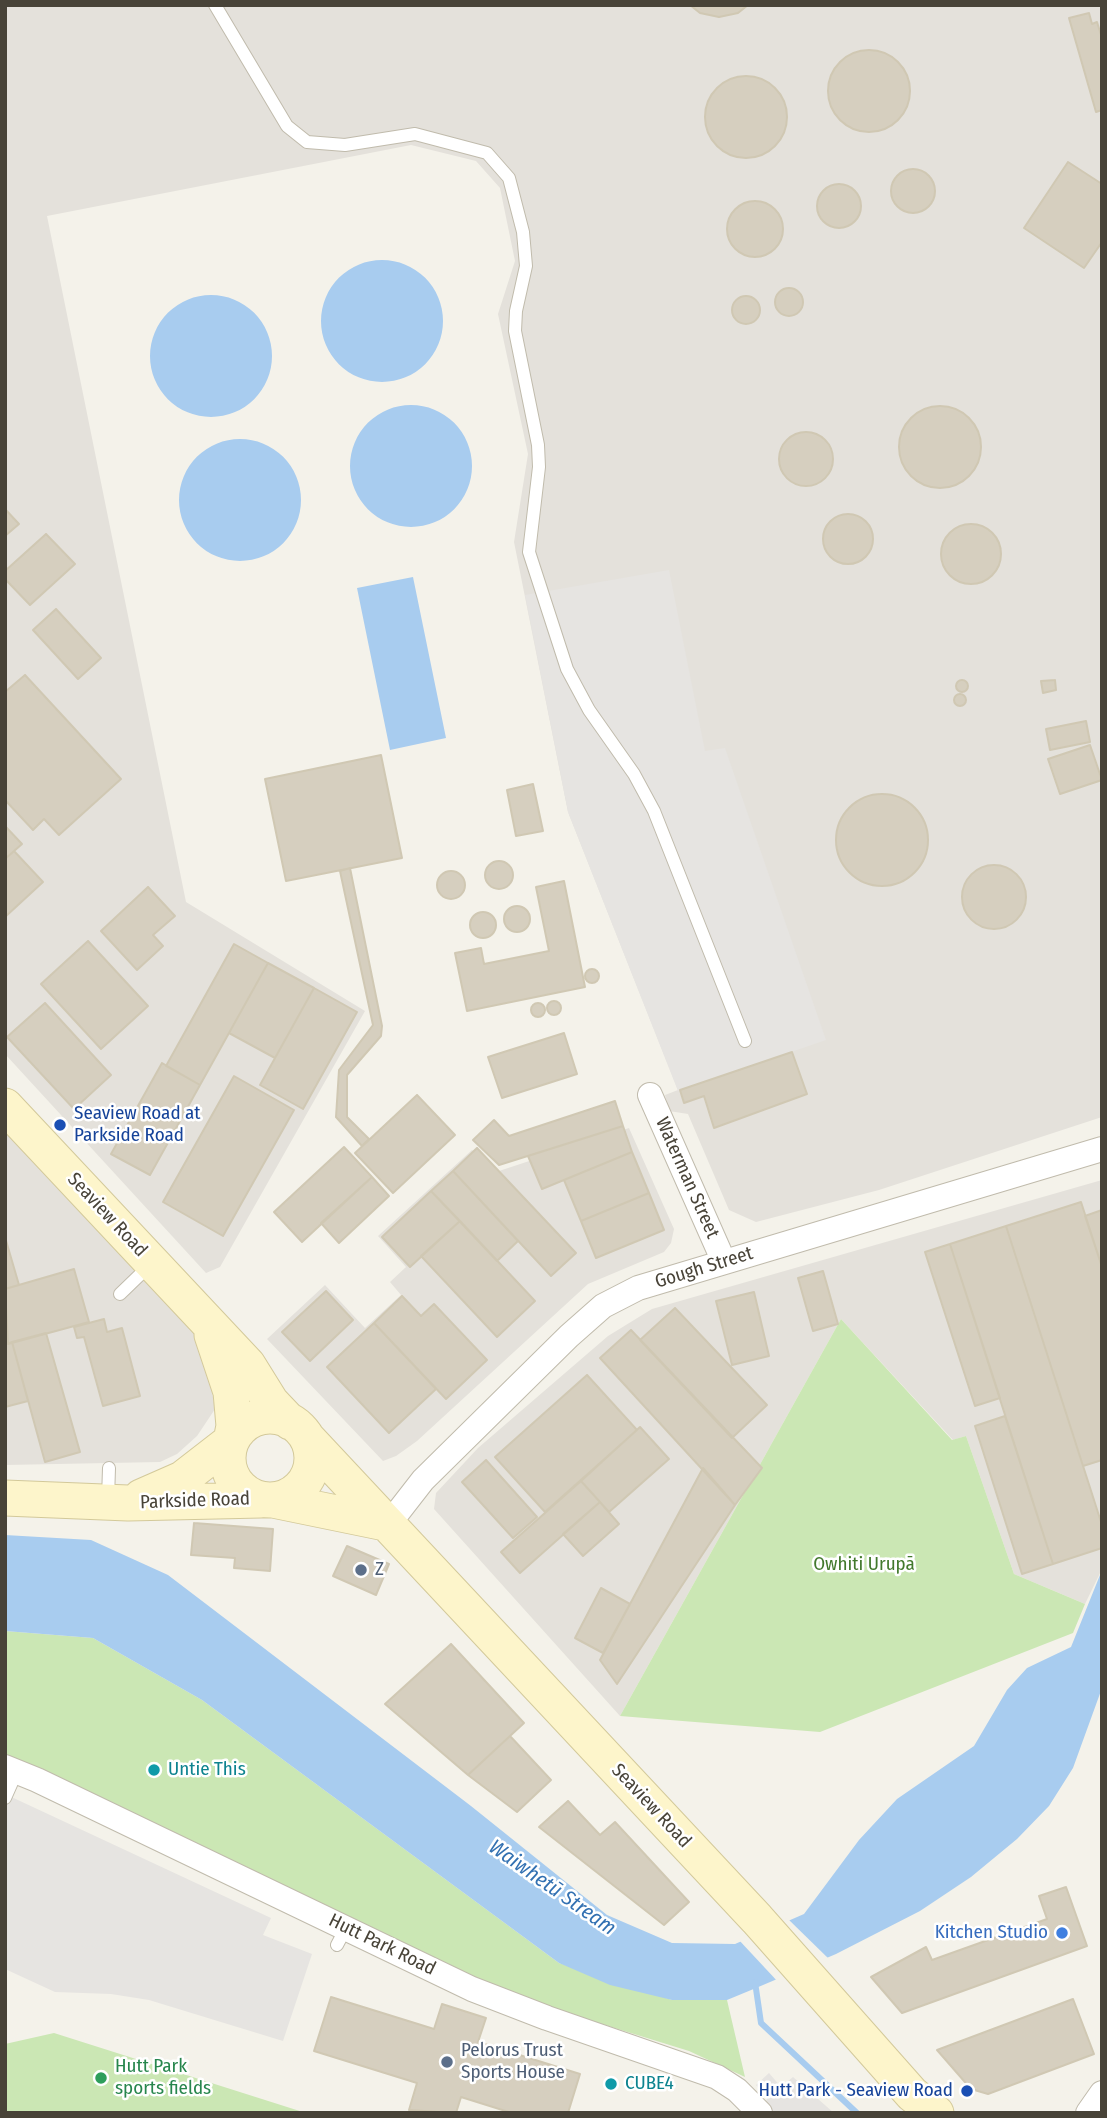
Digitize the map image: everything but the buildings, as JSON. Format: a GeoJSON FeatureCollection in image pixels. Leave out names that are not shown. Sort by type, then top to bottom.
{"type":"FeatureCollection","features":[{"type":"Feature","properties":{"kind":"main road","name":"Seaview Road"},"geometry":{"type":"LineString","coordinates":[[5,1107],[248,1365],[271,1402],[457,1595],[757,1919],[924,2106]]}},
{"type":"Feature","properties":{"kind":"main road","name":"Seaview Road"},"geometry":{"type":"LineString","coordinates":[[208,1325],[231,1392],[234,1426],[231,1441]]}},
{"type":"Feature","properties":{"kind":"main road"},"geometry":{"type":"LineString","coordinates":[[267,1500],[295,1493],[309,1473],[312,1461],[299,1430],[279,1417],[260,1418],[242,1427],[231,1441],[228,1462],[231,1475],[248,1495],[267,1500],[387,1524]]}},
{"type":"Feature","properties":{"kind":"main road","name":"Parkside Road"},"geometry":{"type":"LineString","coordinates":[[118,1503],[182,1479],[231,1441]]}},
{"type":"Feature","properties":{"kind":"main road","name":"Parkside Road"},"geometry":{"type":"LineString","coordinates":[[5,1498],[118,1503],[267,1500]]}},
{"type":"Feature","properties":{"kind":"street","name":"Waterman Street"},"geometry":{"type":"LineString","coordinates":[[650,1095],[724,1262]]}},
{"type":"Feature","properties":{"kind":"street","name":"Gough Street"},"geometry":{"type":"LineString","coordinates":[[387,1524],[423,1480],[569,1336],[604,1306],[638,1288],[1102,1149]]}},
{"type":"Feature","properties":{"kind":"street","name":"Hutt Park Road"},"geometry":{"type":"LineString","coordinates":[[11,1770],[342,1937],[547,2018],[717,2077],[737,2090],[760,2113]]}},
{"type":"Feature","properties":{"kind":"street"},"geometry":{"type":"LineString","coordinates":[[1088,2113],[1102,2093]]}},
{"type":"Feature","properties":{"kind":"lane"},"geometry":{"type":"LineString","coordinates":[[215,5],[287,126],[307,142],[335,145],[399,135],[426,136],[486,153],[509,178],[523,232],[526,266],[516,311],[515,331],[538,445],[539,467],[529,552],[566,669],[589,710],[634,774],[654,811],[745,1041]]}},
{"type":"Feature","properties":{"kind":"lane"},"geometry":{"type":"LineString","coordinates":[[120,1294],[152,1263]]}},
{"type":"Feature","properties":{"kind":"lane"},"geometry":{"type":"LineString","coordinates":[[109,1468],[118,1503]]}},
{"type":"Feature","properties":{"kind":"lane"},"geometry":{"type":"LineString","coordinates":[[5,1798],[11,1770]]}},
{"type":"Feature","properties":{"kind":"shaded area"},"geometry":{"type":"Polygon","coordinates":[[[5,5],[1102,5],[1102,1117],[879,1190],[756,1222],[729,1210],[688,1114],[669,1111],[665,1095],[678,1090],[568,812],[514,542],[528,454],[498,314],[515,261],[500,188],[476,161],[411,145],[47,216],[186,902],[365,1011],[220,1267],[206,1273],[5,1054],[5,5]]]}},
{"type":"Feature","properties":{"kind":"shaded area"},"geometry":{"type":"Polygon","coordinates":[[[669,570],[705,751],[725,748],[826,1040],[678,1091],[568,812],[525,595],[669,570]]]}},
{"type":"Feature","properties":{"kind":"shaded area"},"geometry":{"type":"Polygon","coordinates":[[[5,1127],[204,1344],[215,1409],[197,1436],[177,1454],[160,1462],[5,1465],[5,1127]]]}},
{"type":"Feature","properties":{"kind":"shaded area"},"geometry":{"type":"Polygon","coordinates":[[[629,1128],[674,1229],[671,1243],[664,1252],[588,1284],[417,1441],[396,1456],[383,1461],[267,1339],[325,1285],[365,1328],[401,1295],[390,1282],[406,1267],[378,1236],[472,1150],[496,1172],[629,1128]]]}},
{"type":"Feature","properties":{"kind":"shaded area"},"geometry":{"type":"Polygon","coordinates":[[[1102,1180],[1102,1569],[1085,1604],[1014,1574],[966,1436],[953,1440],[841,1319],[620,1716],[434,1509],[436,1493],[478,1448],[608,1336],[652,1309],[1102,1180]]]}},
{"type":"Feature","properties":{"kind":"shaded area"},"geometry":{"type":"Polygon","coordinates":[[[5,1794],[271,1918],[263,1935],[312,1954],[283,2041],[149,2000],[111,1994],[55,1992],[5,1969],[5,1794]]]}},
{"type":"Feature","properties":{"kind":"shaded area"},"geometry":{"type":"Polygon","coordinates":[[[769,2073],[781,2087],[793,2077],[834,2113],[772,2113],[766,2102],[767,2098],[756,2085],[769,2073]]]}},
{"type":"Feature","properties":{"kind":"green space","name":"Owhiti Urupā"},"geometry":{"type":"Polygon","coordinates":[[[841,1319],[952,1440],[966,1436],[1014,1574],[1085,1604],[1073,1633],[820,1732],[620,1716],[841,1319]]]}},
{"type":"Feature","properties":{"kind":"green space"},"geometry":{"type":"Polygon","coordinates":[[[5,1631],[93,1638],[202,1700],[559,1963],[672,2000],[727,2000],[745,2077],[689,2051],[579,2017],[456,1971],[5,1755],[5,1631]]]}},
{"type":"Feature","properties":{"kind":"green space","name":"Hutt Park sports fields"},"geometry":{"type":"Polygon","coordinates":[[[54,2033],[306,2113],[5,2113],[5,2044],[54,2033]]]}},
{"type":"Feature","properties":{"kind":"water"},"geometry":{"type":"Polygon","coordinates":[[[382,260],[405,265],[425,278],[438,298],[443,321],[438,344],[425,364],[405,377],[382,382],[359,377],[339,364],[326,344],[321,321],[326,298],[339,278],[359,265],[382,260]]]}},
{"type":"Feature","properties":{"kind":"water"},"geometry":{"type":"Polygon","coordinates":[[[211,295],[234,300],[254,313],[267,333],[272,356],[267,379],[254,399],[234,412],[211,417],[188,412],[168,399],[155,379],[150,356],[155,333],[168,313],[188,300],[211,295]]]}},
{"type":"Feature","properties":{"kind":"water"},"geometry":{"type":"Polygon","coordinates":[[[411,405],[434,410],[454,423],[467,443],[472,466],[467,489],[454,509],[434,522],[411,527],[388,522],[368,509],[355,489],[350,466],[355,443],[368,423],[388,410],[411,405]]]}},
{"type":"Feature","properties":{"kind":"water"},"geometry":{"type":"Polygon","coordinates":[[[240,439],[263,444],[283,457],[296,477],[301,500],[296,523],[283,543],[263,556],[240,561],[217,556],[197,543],[184,523],[179,500],[184,477],[197,457],[217,444],[240,439]]]}},
{"type":"Feature","properties":{"kind":"water"},"geometry":{"type":"Polygon","coordinates":[[[413,577],[446,738],[390,750],[357,588],[413,577]]]}},
{"type":"Feature","properties":{"kind":"water","name":"Waiwhetū Stream"},"geometry":{"type":"Polygon","coordinates":[[[5,1535],[91,1540],[168,1575],[471,1806],[607,1915],[672,1943],[735,1944],[804,1914],[859,1840],[897,1799],[974,1746],[1007,1690],[1027,1668],[1071,1647],[1102,1570],[1102,1688],[1073,1768],[1049,1806],[1017,1839],[971,1877],[920,1911],[836,1954],[727,2000],[672,2000],[610,1985],[559,1963],[202,1700],[93,1638],[5,1631],[5,1535]]]}},
{"type":"Feature","properties":{"kind":"pier"},"geometry":{"type":"Polygon","coordinates":[[[787,1918],[830,1960],[779,1983],[738,1939],[787,1918]]]}},
{"type":"Feature","properties":{"kind":"waterway"},"geometry":{"type":"LineString","coordinates":[[755,1982],[761,2023],[857,2113]]}},
{"type":"Feature","properties":{"kind":"place","name":"Seaview Road at Parkside Road"},"geometry":{"type":"Point","coordinates":[60,1125]}},
{"type":"Feature","properties":{"kind":"place","name":"Z"},"geometry":{"type":"Point","coordinates":[361,1570]}},
{"type":"Feature","properties":{"kind":"place","name":"Untie This"},"geometry":{"type":"Point","coordinates":[154,1770]}},
{"type":"Feature","properties":{"kind":"place","name":"Kitchen Studio"},"geometry":{"type":"Point","coordinates":[1062,1933]}},
{"type":"Feature","properties":{"kind":"place","name":"Pelorus Trust Sports House"},"geometry":{"type":"Point","coordinates":[447,2062]}},
{"type":"Feature","properties":{"kind":"place","name":"Hutt Park sports fields"},"geometry":{"type":"Point","coordinates":[101,2078]}},
{"type":"Feature","properties":{"kind":"place","name":"CUBE4"},"geometry":{"type":"Point","coordinates":[611,2084]}},
{"type":"Feature","properties":{"kind":"place","name":"Hutt Park - Seaview Road"},"geometry":{"type":"Point","coordinates":[967,2091]}}]}
